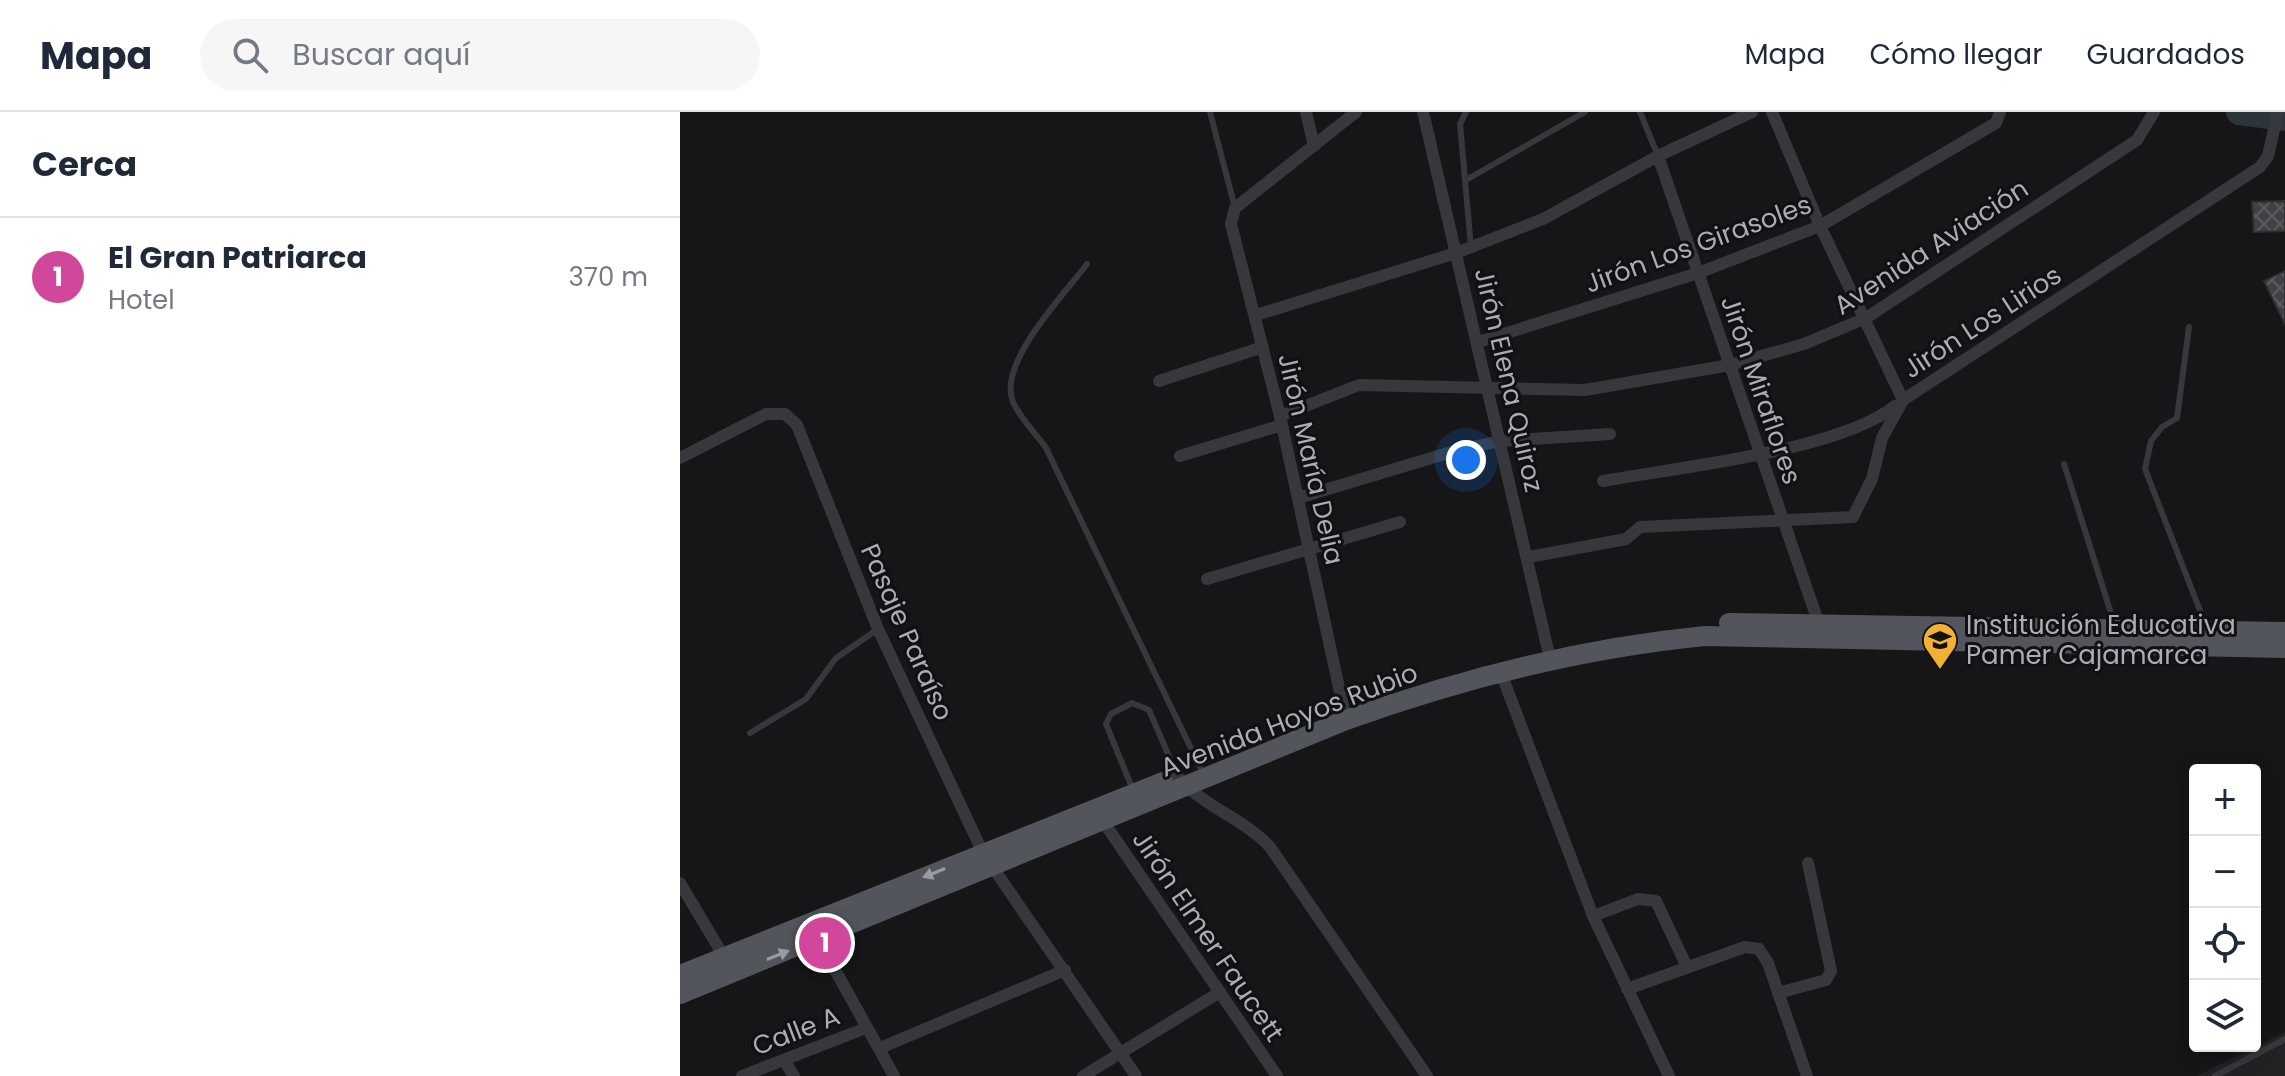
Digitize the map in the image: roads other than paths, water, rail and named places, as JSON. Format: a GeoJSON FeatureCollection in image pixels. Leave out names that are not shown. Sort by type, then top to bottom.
{"type":"FeatureCollection","features":[{"type":"Feature","properties":{"kind":"main road","name":"Avenida Hoyos Rubio"},"geometry":{"type":"LineString","coordinates":[[989,859],[1103,821],[1182,782],[1434,676],[1665,627],[2212,639],[2285,648]]}},
{"type":"Feature","properties":{"kind":"main road","name":"Avenida Hoyos Rubio"},"geometry":{"type":"LineString","coordinates":[[2212,639],[2285,632]]}},
{"type":"Feature","properties":{"kind":"main road","name":"Avenida Hoyos Rubio"},"geometry":{"type":"LineString","coordinates":[[680,994],[729,965],[989,859],[1134,793],[1182,782],[1200,767],[1345,714],[1501,673],[1549,652]]}},
{"type":"Feature","properties":{"kind":"main road","name":"Avenida Hoyos Rubio"},"geometry":{"type":"LineString","coordinates":[[680,975],[729,965]]}},
{"type":"Feature","properties":{"kind":"street"},"geometry":{"type":"LineString","coordinates":[[1306,112],[1314,146]]}},
{"type":"Feature","properties":{"kind":"street"},"geometry":{"type":"LineString","coordinates":[[1235,208],[1356,112]]}},
{"type":"Feature","properties":{"kind":"street","name":"Jirón Elena Quiroz"},"geometry":{"type":"LineString","coordinates":[[1423,112],[1549,652]]}},
{"type":"Feature","properties":{"kind":"street"},"geometry":{"type":"LineString","coordinates":[[1256,315],[1456,253],[1543,219],[1658,156],[1752,112]]}},
{"type":"Feature","properties":{"kind":"street"},"geometry":{"type":"LineString","coordinates":[[1603,481],[1760,453],[1860,428],[1878,420],[1903,400],[1820,226],[1772,112]]}},
{"type":"Feature","properties":{"kind":"street","name":"Jirón Los Girasoles"},"geometry":{"type":"LineString","coordinates":[[1478,342],[1698,273],[1820,226],[1996,123],[2000,112]]}},
{"type":"Feature","properties":{"kind":"street","name":"Avenida Aviación"},"geometry":{"type":"LineString","coordinates":[[1180,456],[1281,420],[1366,384],[1490,390],[1610,388],[1730,365],[1816,341],[1866,318],[2137,140],[2154,112]]}},
{"type":"Feature","properties":{"kind":"street","name":"Jirón Los Lirios"},"geometry":{"type":"LineString","coordinates":[[1529,557],[1626,539],[1640,527],[1784,523],[1849,519],[1856,515],[1872,479],[1882,438],[1903,400],[2260,167],[2274,136],[2278,112]]}},
{"type":"Feature","properties":{"kind":"street","name":"Jirón Miraflores"},"geometry":{"type":"LineString","coordinates":[[1658,156],[1821,630]]}},
{"type":"Feature","properties":{"kind":"street","name":"Jirón María Delia"},"geometry":{"type":"LineString","coordinates":[[1235,208],[1231,224],[1281,420],[1345,714]]}},
{"type":"Feature","properties":{"kind":"street"},"geometry":{"type":"LineString","coordinates":[[1159,381],[1263,347]]}},
{"type":"Feature","properties":{"kind":"street","name":"Pasaje Paraíso"},"geometry":{"type":"LineString","coordinates":[[680,458],[766,414],[785,414],[797,425],[878,629],[989,859],[1136,1076]]}},
{"type":"Feature","properties":{"kind":"street"},"geometry":{"type":"LineString","coordinates":[[1298,498],[1444,454],[1500,441],[1610,434]]}},
{"type":"Feature","properties":{"kind":"street"},"geometry":{"type":"LineString","coordinates":[[1207,579],[1400,522]]}},
{"type":"Feature","properties":{"kind":"street"},"geometry":{"type":"LineString","coordinates":[[1501,673],[1593,916],[1669,1076]]}},
{"type":"Feature","properties":{"kind":"street"},"geometry":{"type":"LineString","coordinates":[[1182,782],[1211,808],[1258,834],[1270,847],[1427,1076]]}},
{"type":"Feature","properties":{"kind":"street","name":"Jirón Elmer Faucett"},"geometry":{"type":"LineString","coordinates":[[1103,821],[1277,1076]]}},
{"type":"Feature","properties":{"kind":"street"},"geometry":{"type":"LineString","coordinates":[[1778,993],[1826,980],[1831,971],[1808,863]]}},
{"type":"Feature","properties":{"kind":"street"},"geometry":{"type":"LineString","coordinates":[[680,883],[729,965]]}},
{"type":"Feature","properties":{"kind":"street"},"geometry":{"type":"LineString","coordinates":[[1593,916],[1638,899],[1656,901],[1686,965]]}},
{"type":"Feature","properties":{"kind":"street"},"geometry":{"type":"LineString","coordinates":[[813,931],[894,1076]]}},
{"type":"Feature","properties":{"kind":"street"},"geometry":{"type":"LineString","coordinates":[[1627,989],[1686,965],[1752,946],[1764,953],[1807,1076]]}},
{"type":"Feature","properties":{"kind":"street"},"geometry":{"type":"LineString","coordinates":[[880,1048],[1065,970]]}},
{"type":"Feature","properties":{"kind":"street"},"geometry":{"type":"LineString","coordinates":[[1083,1076],[1220,992]]}},
{"type":"Feature","properties":{"kind":"street","name":"Calle A"},"geometry":{"type":"LineString","coordinates":[[742,1076],[866,1028]]}},
{"type":"Feature","properties":{"kind":"street"},"geometry":{"type":"LineString","coordinates":[[784,1060],[794,1076]]}},
{"type":"Feature","properties":{"kind":"lane"},"geometry":{"type":"LineString","coordinates":[[1210,112],[1235,208]]}},
{"type":"Feature","properties":{"kind":"lane"},"geometry":{"type":"LineString","coordinates":[[1466,112],[1460,124],[1471,247]]}},
{"type":"Feature","properties":{"kind":"lane"},"geometry":{"type":"LineString","coordinates":[[1466,180],[1585,112]]}},
{"type":"Feature","properties":{"kind":"lane"},"geometry":{"type":"LineString","coordinates":[[1640,112],[1658,156]]}},
{"type":"Feature","properties":{"kind":"lane"},"geometry":{"type":"LineString","coordinates":[[1087,264],[1015,361],[1010,386],[1013,402],[1046,448],[1200,767]]}},
{"type":"Feature","properties":{"kind":"lane"},"geometry":{"type":"LineString","coordinates":[[2189,327],[2177,418],[2162,427],[2151,441],[2145,469],[2212,639]]}},
{"type":"Feature","properties":{"kind":"lane"},"geometry":{"type":"LineString","coordinates":[[2064,464],[2118,637]]}},
{"type":"Feature","properties":{"kind":"lane"},"geometry":{"type":"LineString","coordinates":[[750,733],[806,699],[836,658],[878,629]]}},
{"type":"Feature","properties":{"kind":"lane"},"geometry":{"type":"LineString","coordinates":[[1134,793],[1106,724],[1111,714],[1132,703],[1149,710],[1182,782]]}},
{"type":"Feature","properties":{"kind":"lane"},"geometry":{"type":"LineString","coordinates":[[2215,1076],[2285,1039]]}},
{"type":"Feature","properties":{"kind":"waterway"},"geometry":{"type":"LineString","coordinates":[[2239,112],[2285,118]]}},
{"type":"Feature","properties":{"kind":"place","name":"Institución Educativa Pamer Cajamarca"},"geometry":{"type":"Point","coordinates":[1940,671]}},
{"type":"Feature","properties":{"kind":"place","name":"El Gran Patriarca"},"geometry":{"type":"Point","coordinates":[825,943]}}]}
